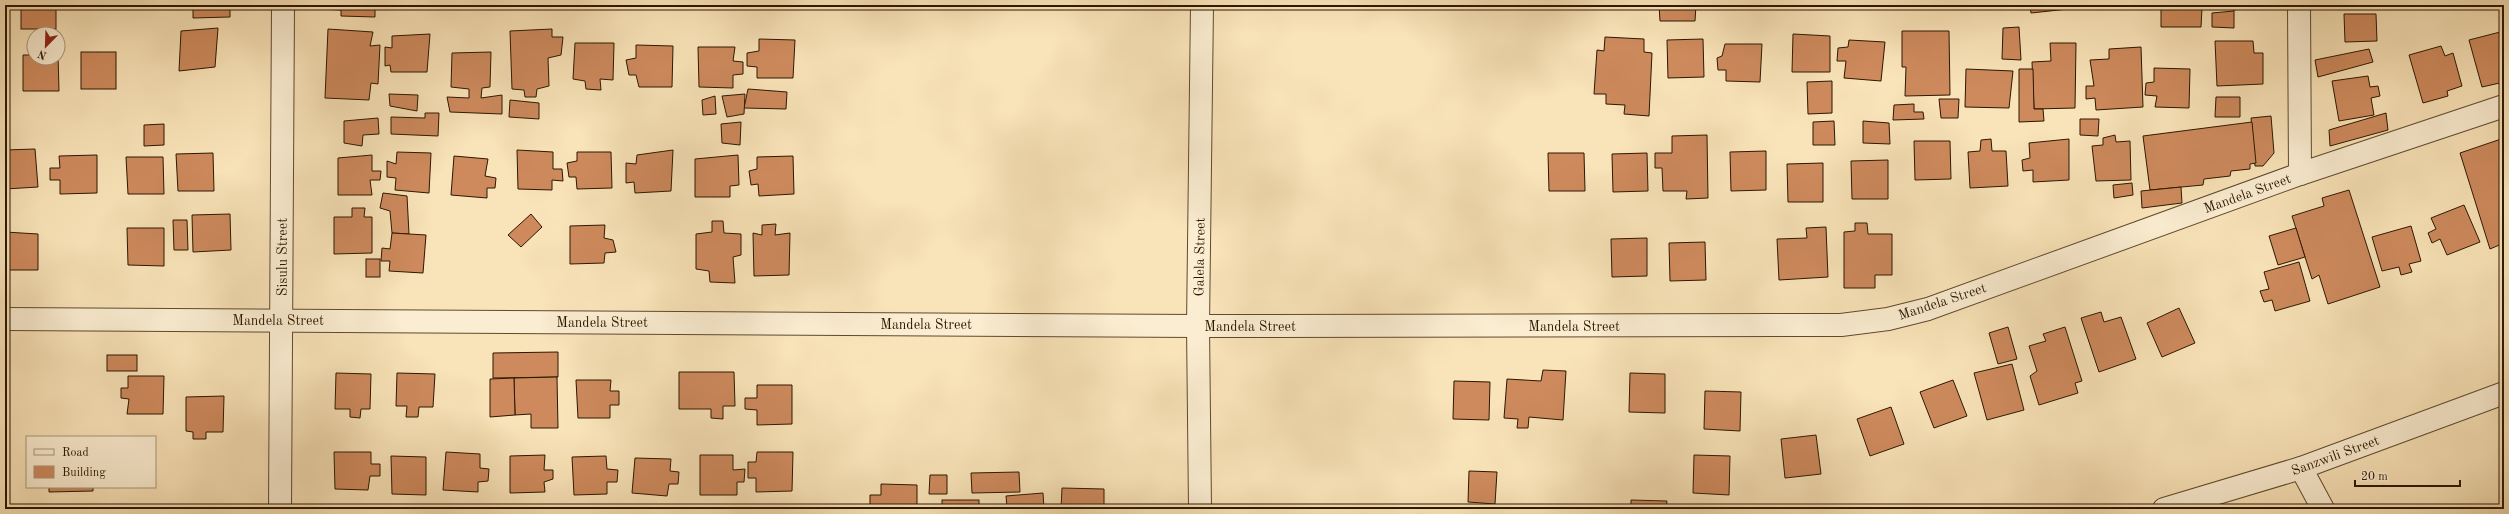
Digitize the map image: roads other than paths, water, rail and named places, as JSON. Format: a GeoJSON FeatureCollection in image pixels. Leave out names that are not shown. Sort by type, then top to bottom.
{"type":"FeatureCollection","features":[{"type":"Feature","properties":{"kind":"street","name":"Sisulu Street"},"geometry":{"type":"LineString","coordinates":[[280,509],[283,5]]}},
{"type":"Feature","properties":{"kind":"street","name":"Galela Street"},"geometry":{"type":"LineString","coordinates":[[1200,509],[1198,326],[1202,5]]}},
{"type":"Feature","properties":{"kind":"street","name":"Mandela Street"},"geometry":{"type":"LineString","coordinates":[[5,319],[1198,326],[1840,325],[1888,318],[1928,309],[2300,174],[2299,5]]}},
{"type":"Feature","properties":{"kind":"street"},"geometry":{"type":"LineString","coordinates":[[2300,174],[2504,106]]}},
{"type":"Feature","properties":{"kind":"street","name":"Sanzwili Street"},"geometry":{"type":"LineString","coordinates":[[2164,509],[2301,468],[2504,393]]}},
{"type":"Feature","properties":{"kind":"street"},"geometry":{"type":"LineString","coordinates":[[2301,468],[2323,509]]}}]}
